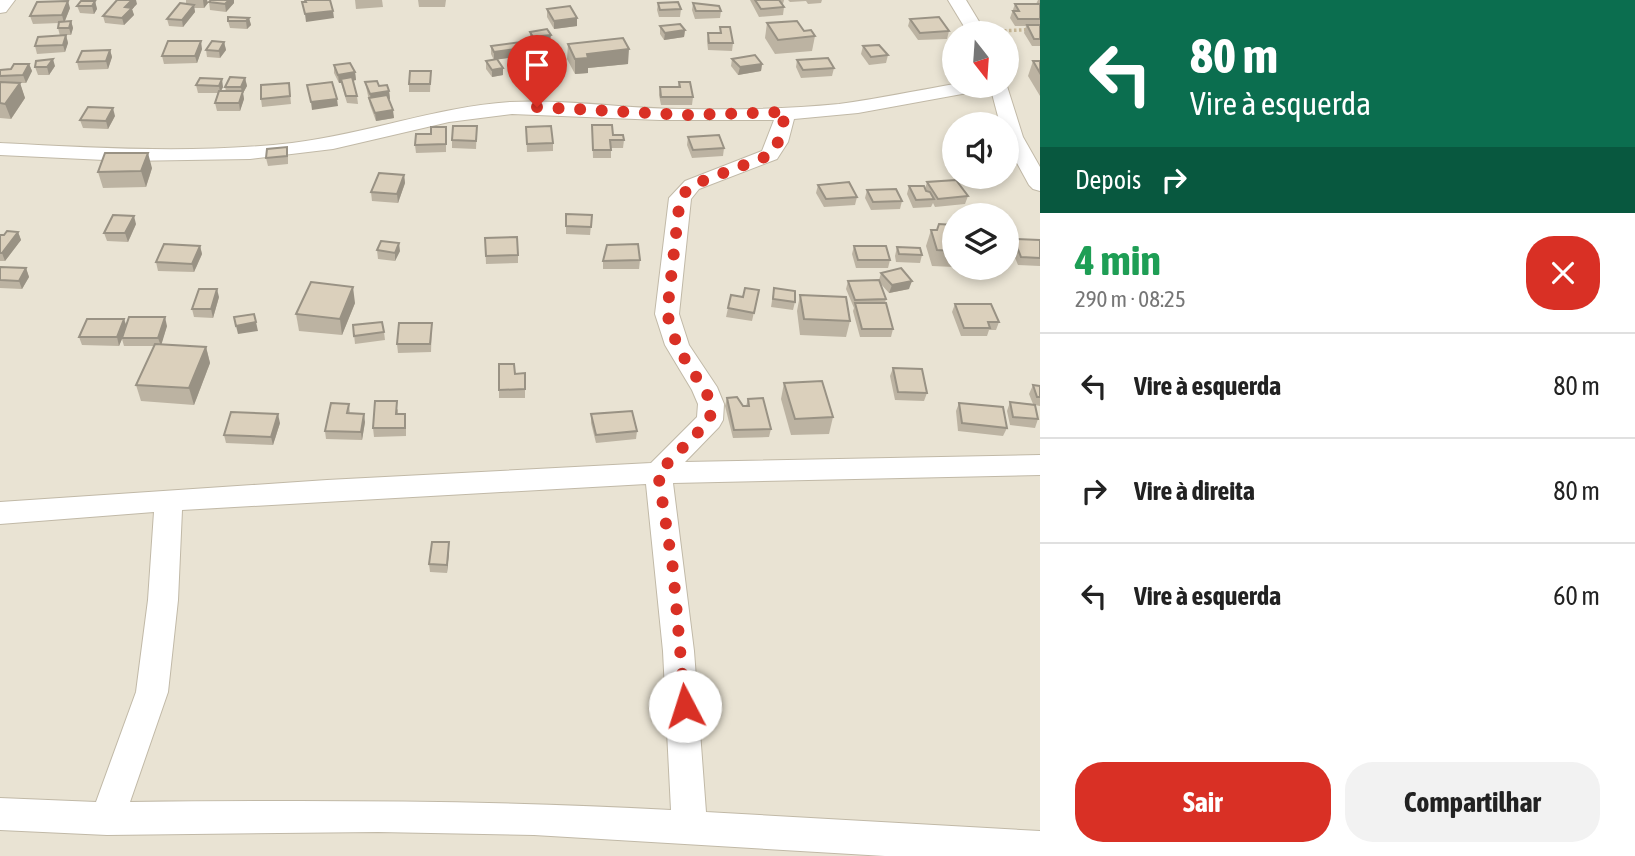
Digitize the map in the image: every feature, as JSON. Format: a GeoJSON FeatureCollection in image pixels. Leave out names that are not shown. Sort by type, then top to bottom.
{"type":"FeatureCollection","features":[{"type":"Feature","properties":{"kind":"street"},"geometry":{"type":"LineString","coordinates":[[0,8],[6,0]]}},
{"type":"Feature","properties":{"kind":"street"},"geometry":{"type":"LineString","coordinates":[[957,0],[970,21]]}},
{"type":"Feature","properties":{"kind":"street"},"geometry":{"type":"LineString","coordinates":[[0,149],[169,157],[238,155],[334,143],[487,110],[537,107],[685,115],[786,112],[856,107],[942,92]]}},
{"type":"Feature","properties":{"kind":"street"},"geometry":{"type":"LineString","coordinates":[[1002,98],[1013,137],[1040,185]]}},
{"type":"Feature","properties":{"kind":"street"},"geometry":{"type":"LineString","coordinates":[[658,473],[710,420],[711,404],[704,387],[677,345],[667,314],[680,198],[692,185],[770,155],[778,142],[786,112]]}},
{"type":"Feature","properties":{"kind":"street"},"geometry":{"type":"LineString","coordinates":[[0,513],[465,482],[658,473],[916,470],[1040,465]]}},
{"type":"Feature","properties":{"kind":"street"},"geometry":{"type":"LineString","coordinates":[[658,473],[673,569],[685,706],[689,829]]}},
{"type":"Feature","properties":{"kind":"street"},"geometry":{"type":"LineString","coordinates":[[107,819],[152,692],[163,600],[169,500]]}},
{"type":"Feature","properties":{"kind":"street"},"geometry":{"type":"LineString","coordinates":[[0,814],[107,819],[482,818],[1040,848]]}},
{"type":"Feature","properties":{"kind":"path"},"geometry":{"type":"LineString","coordinates":[[1019,30],[1040,29]]}},
{"type":"Feature","properties":{"kind":"shaded area"},"geometry":{"type":"Polygon","coordinates":[[[0,0],[1040,0],[1040,856],[0,856],[0,0]]]}},
{"type":"Feature","properties":{"kind":"building"},"geometry":{"type":"Polygon","coordinates":[[[117,0],[132,0],[125,7],[132,8],[122,18],[103,16],[117,0]]]}},
{"type":"Feature","properties":{"kind":"building"},"geometry":{"type":"Polygon","coordinates":[[[229,0],[225,4],[209,2],[229,0]]]}},
{"type":"Feature","properties":{"kind":"building"},"geometry":{"type":"Polygon","coordinates":[[[305,0],[330,0],[333,11],[305,14],[302,2],[306,2],[305,0]]]}},
{"type":"Feature","properties":{"kind":"building"},"geometry":{"type":"Polygon","coordinates":[[[755,0],[779,0],[784,7],[761,9],[755,0]]]}},
{"type":"Feature","properties":{"kind":"building"},"geometry":{"type":"Polygon","coordinates":[[[68,1],[62,15],[30,16],[37,2],[68,1]]]}},
{"type":"Feature","properties":{"kind":"building"},"geometry":{"type":"Polygon","coordinates":[[[81,1],[95,1],[92,6],[77,6],[81,1]]]}},
{"type":"Feature","properties":{"kind":"building"},"geometry":{"type":"Polygon","coordinates":[[[678,2],[681,9],[660,10],[658,3],[678,2]]]}},
{"type":"Feature","properties":{"kind":"building"},"geometry":{"type":"Polygon","coordinates":[[[180,3],[194,5],[182,20],[167,19],[180,3]]]}},
{"type":"Feature","properties":{"kind":"building"},"geometry":{"type":"Polygon","coordinates":[[[693,3],[719,6],[721,11],[696,11],[693,3]]]}},
{"type":"Feature","properties":{"kind":"building"},"geometry":{"type":"Polygon","coordinates":[[[1015,4],[1040,4],[1040,19],[1018,19],[1013,11],[1019,11],[1015,4]]]}},
{"type":"Feature","properties":{"kind":"building"},"geometry":{"type":"Polygon","coordinates":[[[570,6],[577,18],[554,21],[547,9],[570,6]]]}},
{"type":"Feature","properties":{"kind":"building"},"geometry":{"type":"Polygon","coordinates":[[[228,17],[249,18],[246,21],[228,21],[228,17]]]}},
{"type":"Feature","properties":{"kind":"building"},"geometry":{"type":"Polygon","coordinates":[[[939,17],[942,31],[920,33],[910,19],[939,17]]]}},
{"type":"Feature","properties":{"kind":"building"},"geometry":{"type":"Polygon","coordinates":[[[71,21],[69,28],[58,28],[59,22],[71,21]]]}},
{"type":"Feature","properties":{"kind":"building"},"geometry":{"type":"Polygon","coordinates":[[[797,21],[804,31],[811,30],[815,36],[778,40],[767,23],[797,21]]]}},
{"type":"Feature","properties":{"kind":"building"},"geometry":{"type":"Polygon","coordinates":[[[680,24],[685,30],[665,33],[660,26],[680,24]]]}},
{"type":"Feature","properties":{"kind":"building"},"geometry":{"type":"Polygon","coordinates":[[[1027,25],[1040,25],[1040,39],[1034,39],[1027,25]]]}},
{"type":"Feature","properties":{"kind":"building"},"geometry":{"type":"Polygon","coordinates":[[[720,27],[730,27],[733,43],[709,43],[708,33],[721,33],[720,27]]]}},
{"type":"Feature","properties":{"kind":"building"},"geometry":{"type":"Polygon","coordinates":[[[547,29],[551,35],[533,37],[530,32],[547,29]]]}},
{"type":"Feature","properties":{"kind":"building"},"geometry":{"type":"Polygon","coordinates":[[[66,35],[63,45],[35,46],[38,37],[66,35]]]}},
{"type":"Feature","properties":{"kind":"building"},"geometry":{"type":"Polygon","coordinates":[[[623,38],[629,49],[587,54],[588,58],[575,59],[568,44],[623,38]]]}},
{"type":"Feature","properties":{"kind":"building"},"geometry":{"type":"Polygon","coordinates":[[[168,41],[201,41],[195,56],[162,56],[168,41]]]}},
{"type":"Feature","properties":{"kind":"building"},"geometry":{"type":"Polygon","coordinates":[[[212,41],[224,42],[219,51],[206,50],[212,41]]]}},
{"type":"Feature","properties":{"kind":"building"},"geometry":{"type":"Polygon","coordinates":[[[521,42],[524,48],[494,52],[491,46],[521,42]]]}},
{"type":"Feature","properties":{"kind":"building"},"geometry":{"type":"Polygon","coordinates":[[[879,45],[888,55],[871,57],[863,46],[879,45]]]}},
{"type":"Feature","properties":{"kind":"building"},"geometry":{"type":"Polygon","coordinates":[[[110,50],[106,61],[77,62],[82,51],[110,50]]]}},
{"type":"Feature","properties":{"kind":"building"},"geometry":{"type":"Polygon","coordinates":[[[554,51],[558,65],[523,67],[520,54],[554,51]]]}},
{"type":"Feature","properties":{"kind":"building"},"geometry":{"type":"Polygon","coordinates":[[[755,55],[762,64],[740,67],[732,59],[755,55]]]}},
{"type":"Feature","properties":{"kind":"building"},"geometry":{"type":"Polygon","coordinates":[[[828,58],[834,68],[803,70],[797,60],[828,58]]]}},
{"type":"Feature","properties":{"kind":"building"},"geometry":{"type":"Polygon","coordinates":[[[53,59],[47,67],[35,67],[36,61],[53,59]]]}},
{"type":"Feature","properties":{"kind":"building"},"geometry":{"type":"Polygon","coordinates":[[[497,59],[503,68],[492,70],[486,61],[497,59]]]}},
{"type":"Feature","properties":{"kind":"building"},"geometry":{"type":"Polygon","coordinates":[[[1033,61],[1040,61],[1040,73],[1033,61]]]}},
{"type":"Feature","properties":{"kind":"building"},"geometry":{"type":"Polygon","coordinates":[[[350,63],[355,72],[338,75],[334,65],[350,63]]]}},
{"type":"Feature","properties":{"kind":"building"},"geometry":{"type":"Polygon","coordinates":[[[14,64],[29,64],[23,75],[0,76],[0,70],[11,69],[14,64]]]}},
{"type":"Feature","properties":{"kind":"building"},"geometry":{"type":"Polygon","coordinates":[[[410,71],[431,71],[430,84],[409,84],[410,71]]]}},
{"type":"Feature","properties":{"kind":"building"},"geometry":{"type":"Polygon","coordinates":[[[230,77],[245,78],[241,87],[225,87],[230,77]]]}},
{"type":"Feature","properties":{"kind":"building"},"geometry":{"type":"Polygon","coordinates":[[[352,77],[357,96],[346,96],[341,79],[352,77]]]}},
{"type":"Feature","properties":{"kind":"building"},"geometry":{"type":"Polygon","coordinates":[[[200,78],[222,79],[219,86],[196,85],[200,78]]]}},
{"type":"Feature","properties":{"kind":"building"},"geometry":{"type":"Polygon","coordinates":[[[377,81],[379,86],[387,85],[389,91],[370,94],[365,82],[377,81]]]}},
{"type":"Feature","properties":{"kind":"building"},"geometry":{"type":"Polygon","coordinates":[[[0,82],[20,83],[5,104],[0,103],[0,82]]]}},
{"type":"Feature","properties":{"kind":"building"},"geometry":{"type":"Polygon","coordinates":[[[332,82],[337,99],[311,102],[307,85],[332,82]]]}},
{"type":"Feature","properties":{"kind":"building"},"geometry":{"type":"Polygon","coordinates":[[[679,82],[690,82],[693,97],[661,97],[660,87],[680,87],[679,82]]]}},
{"type":"Feature","properties":{"kind":"building"},"geometry":{"type":"Polygon","coordinates":[[[289,83],[290,96],[261,99],[261,85],[289,83]]]}},
{"type":"Feature","properties":{"kind":"building"},"geometry":{"type":"Polygon","coordinates":[[[219,91],[243,91],[239,103],[215,103],[219,91]]]}},
{"type":"Feature","properties":{"kind":"building"},"geometry":{"type":"Polygon","coordinates":[[[387,95],[393,110],[375,113],[369,98],[387,95]]]}},
{"type":"Feature","properties":{"kind":"building"},"geometry":{"type":"Polygon","coordinates":[[[88,107],[113,108],[106,121],[80,120],[88,107]]]}},
{"type":"Feature","properties":{"kind":"building"},"geometry":{"type":"Polygon","coordinates":[[[592,125],[612,125],[613,135],[623,135],[624,140],[610,140],[611,150],[593,150],[592,125]]]}},
{"type":"Feature","properties":{"kind":"building"},"geometry":{"type":"Polygon","coordinates":[[[453,126],[477,126],[476,141],[452,140],[453,126]]]}},
{"type":"Feature","properties":{"kind":"building"},"geometry":{"type":"Polygon","coordinates":[[[551,126],[553,143],[527,144],[526,127],[551,126]]]}},
{"type":"Feature","properties":{"kind":"building"},"geometry":{"type":"Polygon","coordinates":[[[431,127],[446,127],[446,144],[415,145],[416,134],[431,134],[431,127]]]}},
{"type":"Feature","properties":{"kind":"building"},"geometry":{"type":"Polygon","coordinates":[[[719,135],[724,148],[693,150],[688,137],[719,135]]]}},
{"type":"Feature","properties":{"kind":"building"},"geometry":{"type":"Polygon","coordinates":[[[287,147],[287,156],[266,158],[267,149],[287,147]]]}},
{"type":"Feature","properties":{"kind":"building"},"geometry":{"type":"Polygon","coordinates":[[[105,153],[148,153],[141,171],[98,172],[105,153]]]}},
{"type":"Feature","properties":{"kind":"building"},"geometry":{"type":"Polygon","coordinates":[[[379,173],[404,175],[397,194],[371,192],[379,173]]]}},
{"type":"Feature","properties":{"kind":"building"},"geometry":{"type":"Polygon","coordinates":[[[942,181],[942,189],[963,189],[968,196],[938,199],[927,182],[942,181]]]}},
{"type":"Feature","properties":{"kind":"building"},"geometry":{"type":"Polygon","coordinates":[[[849,182],[857,197],[826,199],[818,185],[849,182]]]}},
{"type":"Feature","properties":{"kind":"building"},"geometry":{"type":"Polygon","coordinates":[[[909,186],[924,186],[934,199],[916,200],[909,186]]]}},
{"type":"Feature","properties":{"kind":"building"},"geometry":{"type":"Polygon","coordinates":[[[896,189],[902,201],[873,202],[867,190],[896,189]]]}},
{"type":"Feature","properties":{"kind":"building"},"geometry":{"type":"Polygon","coordinates":[[[566,214],[592,215],[591,227],[566,226],[566,214]]]}},
{"type":"Feature","properties":{"kind":"building"},"geometry":{"type":"Polygon","coordinates":[[[113,215],[134,216],[125,233],[104,233],[113,215]]]}},
{"type":"Feature","properties":{"kind":"building"},"geometry":{"type":"Polygon","coordinates":[[[939,224],[942,224],[942,250],[937,250],[931,230],[937,230],[939,224]]]}},
{"type":"Feature","properties":{"kind":"building"},"geometry":{"type":"Polygon","coordinates":[[[7,231],[18,232],[0,253],[0,235],[7,231]]]}},
{"type":"Feature","properties":{"kind":"building"},"geometry":{"type":"Polygon","coordinates":[[[517,237],[518,255],[486,256],[485,238],[517,237]]]}},
{"type":"Feature","properties":{"kind":"building"},"geometry":{"type":"Polygon","coordinates":[[[1019,239],[1040,240],[1040,258],[1021,257],[1019,239]]]}},
{"type":"Feature","properties":{"kind":"building"},"geometry":{"type":"Polygon","coordinates":[[[381,241],[399,243],[395,253],[377,250],[381,241]]]}},
{"type":"Feature","properties":{"kind":"building"},"geometry":{"type":"Polygon","coordinates":[[[164,244],[200,246],[192,264],[156,262],[164,244]]]}},
{"type":"Feature","properties":{"kind":"building"},"geometry":{"type":"Polygon","coordinates":[[[638,244],[640,260],[603,261],[607,245],[638,244]]]}},
{"type":"Feature","properties":{"kind":"building"},"geometry":{"type":"Polygon","coordinates":[[[854,246],[886,246],[890,260],[858,260],[854,246]]]}},
{"type":"Feature","properties":{"kind":"building"},"geometry":{"type":"Polygon","coordinates":[[[897,247],[920,248],[922,255],[899,254],[897,247]]]}},
{"type":"Feature","properties":{"kind":"building"},"geometry":{"type":"Polygon","coordinates":[[[0,267],[26,268],[19,281],[0,280],[0,267]]]}},
{"type":"Feature","properties":{"kind":"building"},"geometry":{"type":"Polygon","coordinates":[[[901,268],[912,281],[892,285],[881,273],[901,268]]]}},
{"type":"Feature","properties":{"kind":"building"},"geometry":{"type":"Polygon","coordinates":[[[879,280],[886,299],[855,300],[848,281],[879,280]]]}},
{"type":"Feature","properties":{"kind":"building"},"geometry":{"type":"Polygon","coordinates":[[[311,282],[353,287],[340,319],[296,314],[311,282]]]}},
{"type":"Feature","properties":{"kind":"building"},"geometry":{"type":"Polygon","coordinates":[[[745,288],[759,290],[754,313],[728,308],[731,295],[743,297],[745,288]]]}},
{"type":"Feature","properties":{"kind":"building"},"geometry":{"type":"Polygon","coordinates":[[[774,288],[795,291],[795,302],[773,299],[774,288]]]}},
{"type":"Feature","properties":{"kind":"building"},"geometry":{"type":"Polygon","coordinates":[[[199,289],[217,289],[211,309],[192,309],[199,289]]]}},
{"type":"Feature","properties":{"kind":"building"},"geometry":{"type":"Polygon","coordinates":[[[800,295],[846,297],[850,321],[804,319],[800,295]]]}},
{"type":"Feature","properties":{"kind":"building"},"geometry":{"type":"Polygon","coordinates":[[[855,303],[886,303],[893,329],[862,329],[855,303]]]}},
{"type":"Feature","properties":{"kind":"building"},"geometry":{"type":"Polygon","coordinates":[[[955,304],[991,304],[999,322],[988,322],[990,328],[964,328],[955,304]]]}},
{"type":"Feature","properties":{"kind":"building"},"geometry":{"type":"Polygon","coordinates":[[[254,314],[256,322],[236,326],[234,317],[254,314]]]}},
{"type":"Feature","properties":{"kind":"building"},"geometry":{"type":"Polygon","coordinates":[[[129,317],[165,317],[158,338],[122,338],[129,317]]]}},
{"type":"Feature","properties":{"kind":"building"},"geometry":{"type":"Polygon","coordinates":[[[87,319],[124,319],[117,337],[79,337],[87,319]]]}},
{"type":"Feature","properties":{"kind":"building"},"geometry":{"type":"Polygon","coordinates":[[[382,322],[384,332],[354,336],[353,325],[382,322]]]}},
{"type":"Feature","properties":{"kind":"building"},"geometry":{"type":"Polygon","coordinates":[[[399,323],[432,323],[430,344],[397,344],[399,323]]]}},
{"type":"Feature","properties":{"kind":"building"},"geometry":{"type":"Polygon","coordinates":[[[155,344],[206,347],[189,388],[136,385],[155,344]]]}},
{"type":"Feature","properties":{"kind":"building"},"geometry":{"type":"Polygon","coordinates":[[[499,364],[514,364],[515,374],[525,373],[525,389],[499,390],[499,364]]]}},
{"type":"Feature","properties":{"kind":"building"},"geometry":{"type":"Polygon","coordinates":[[[893,368],[922,369],[927,393],[898,392],[893,368]]]}},
{"type":"Feature","properties":{"kind":"building"},"geometry":{"type":"Polygon","coordinates":[[[822,381],[833,417],[795,419],[784,383],[822,381]]]}},
{"type":"Feature","properties":{"kind":"building"},"geometry":{"type":"Polygon","coordinates":[[[1033,385],[1040,386],[1040,397],[1037,397],[1033,385]]]}},
{"type":"Feature","properties":{"kind":"building"},"geometry":{"type":"Polygon","coordinates":[[[737,397],[743,406],[749,406],[748,399],[763,398],[771,429],[734,430],[727,398],[737,397]]]}},
{"type":"Feature","properties":{"kind":"building"},"geometry":{"type":"Polygon","coordinates":[[[375,401],[397,401],[396,414],[405,414],[405,428],[373,428],[375,401]]]}},
{"type":"Feature","properties":{"kind":"building"},"geometry":{"type":"Polygon","coordinates":[[[1010,402],[1035,405],[1038,419],[1013,417],[1010,402]]]}},
{"type":"Feature","properties":{"kind":"building"},"geometry":{"type":"Polygon","coordinates":[[[331,403],[349,404],[347,413],[364,414],[361,432],[325,431],[331,403]]]}},
{"type":"Feature","properties":{"kind":"building"},"geometry":{"type":"Polygon","coordinates":[[[959,403],[1003,407],[1007,428],[962,423],[959,403]]]}},
{"type":"Feature","properties":{"kind":"building"},"geometry":{"type":"Polygon","coordinates":[[[632,411],[637,431],[596,435],[591,414],[632,411]]]}},
{"type":"Feature","properties":{"kind":"building"},"geometry":{"type":"Polygon","coordinates":[[[231,412],[278,414],[271,437],[224,435],[231,412]]]}},
{"type":"Feature","properties":{"kind":"building"},"geometry":{"type":"Polygon","coordinates":[[[432,542],[449,542],[447,565],[429,564],[432,542]]]}},
{"type":"Feature","properties":{"kind":"route"},"geometry":{"type":"LineString","coordinates":[[537,107],[685,115],[786,112],[778,142],[770,155],[692,185],[680,198],[667,314],[677,345],[704,387],[711,404],[710,420],[658,473],[673,569],[685,706]]}}]}
